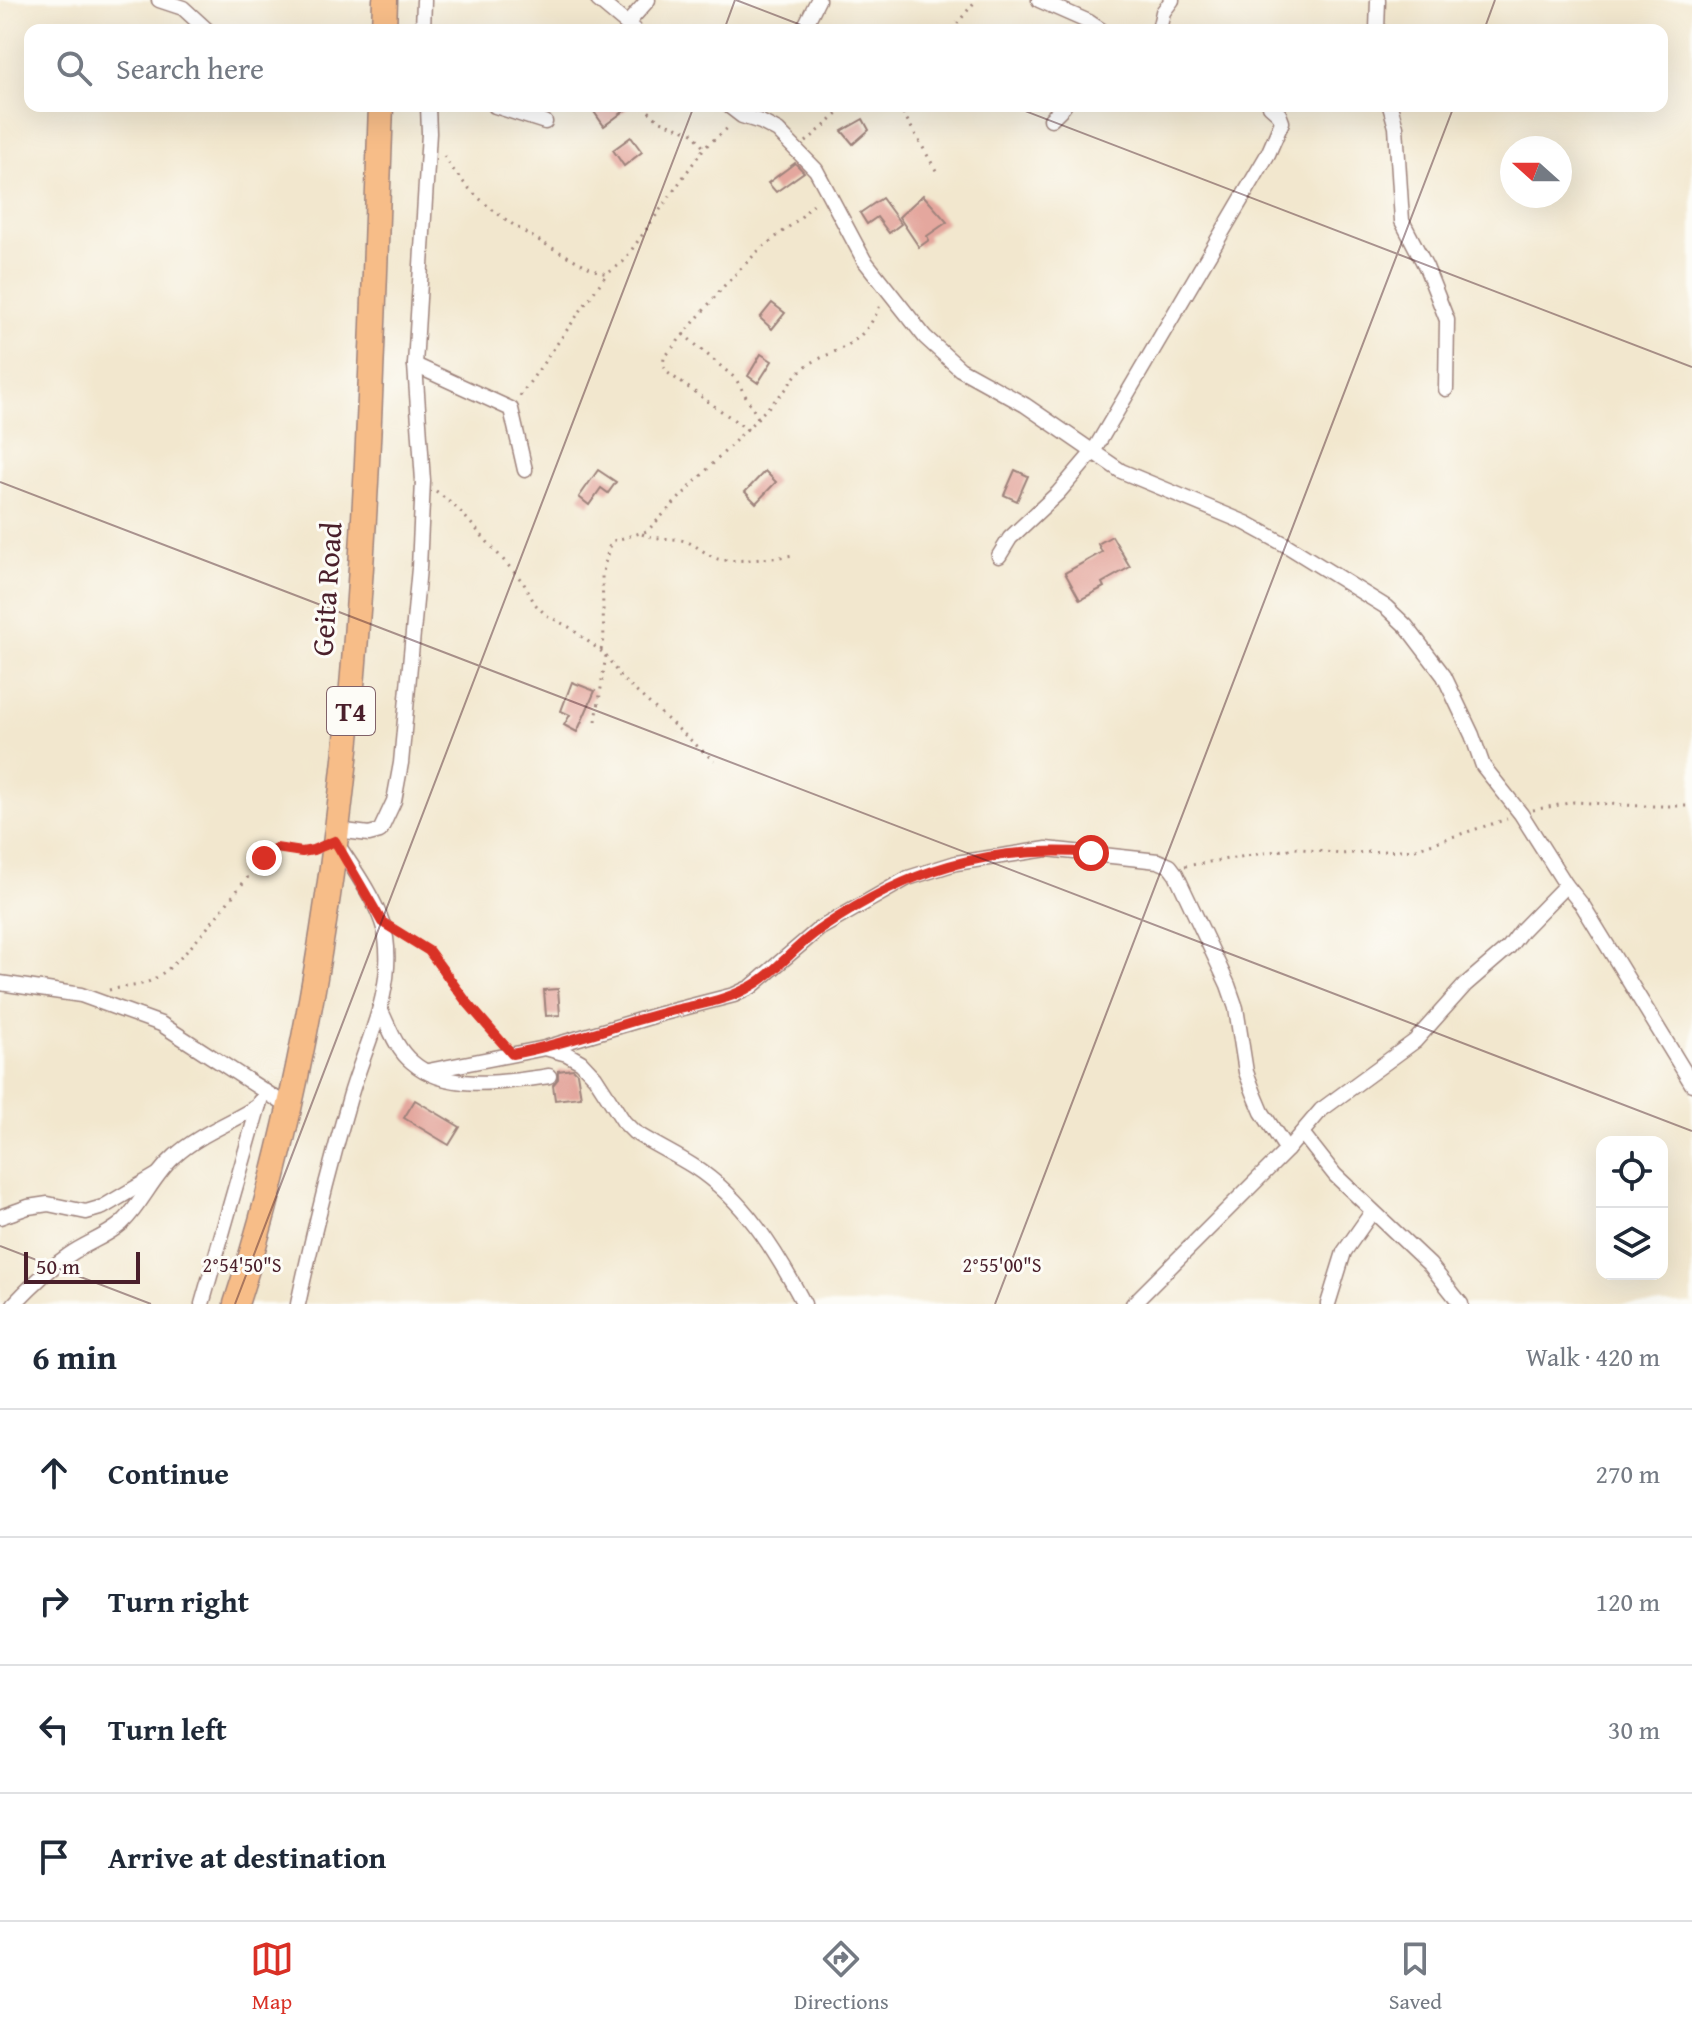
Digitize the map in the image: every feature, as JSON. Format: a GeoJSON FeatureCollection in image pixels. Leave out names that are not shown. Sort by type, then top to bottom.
{"type":"FeatureCollection","features":[{"type":"Feature","properties":{"kind":"highway"},"geometry":{"type":"LineString","coordinates":[[384,24],[385,0]]}},
{"type":"Feature","properties":{"kind":"highway","name":"Geita Road"},"geometry":{"type":"LineString","coordinates":[[236,1304],[289,1107],[312,994],[336,835],[359,605],[381,112]]}},
{"type":"Feature","properties":{"kind":"street"},"geometry":{"type":"LineString","coordinates":[[159,0],[183,8],[200,24]]}},
{"type":"Feature","properties":{"kind":"street"},"geometry":{"type":"LineString","coordinates":[[423,24],[424,0]]}},
{"type":"Feature","properties":{"kind":"street"},"geometry":{"type":"LineString","coordinates":[[598,0],[627,24]]}},
{"type":"Feature","properties":{"kind":"street"},"geometry":{"type":"LineString","coordinates":[[633,24],[648,0]]}},
{"type":"Feature","properties":{"kind":"street"},"geometry":{"type":"LineString","coordinates":[[806,24],[818,0]]}},
{"type":"Feature","properties":{"kind":"street"},"geometry":{"type":"LineString","coordinates":[[1039,0],[1092,24]]}},
{"type":"Feature","properties":{"kind":"street"},"geometry":{"type":"LineString","coordinates":[[1160,24],[1163,12],[1172,0]]}},
{"type":"Feature","properties":{"kind":"street"},"geometry":{"type":"LineString","coordinates":[[1377,24],[1378,0]]}},
{"type":"Feature","properties":{"kind":"street"},"geometry":{"type":"LineString","coordinates":[[298,1304],[351,1092],[380,1009],[387,949],[382,922],[336,835],[380,831],[394,801],[401,763],[423,481],[415,365],[428,112]]}},
{"type":"Feature","properties":{"kind":"street"},"geometry":{"type":"LineString","coordinates":[[514,112],[545,122]]}},
{"type":"Feature","properties":{"kind":"street"},"geometry":{"type":"LineString","coordinates":[[748,112],[778,131],[816,170],[864,260],[925,337],[960,369],[1016,400],[1121,471],[1246,523],[1386,607],[1406,626],[1444,676],[1483,766],[1521,814],[1583,906],[1692,1084]]}},
{"type":"Feature","properties":{"kind":"street"},"geometry":{"type":"LineString","coordinates":[[1051,119],[1058,112]]}},
{"type":"Feature","properties":{"kind":"street"},"geometry":{"type":"LineString","coordinates":[[999,556],[1010,538],[1058,493],[1093,452],[1251,188],[1282,122],[1277,112]]}},
{"type":"Feature","properties":{"kind":"street"},"geometry":{"type":"LineString","coordinates":[[1392,112],[1396,127],[1402,221],[1426,267],[1447,320],[1446,389]]}},
{"type":"Feature","properties":{"kind":"street"},"geometry":{"type":"LineString","coordinates":[[415,365],[511,409],[525,470]]}},
{"type":"Feature","properties":{"kind":"street"},"geometry":{"type":"LineString","coordinates":[[428,1071],[545,1048],[734,995],[751,987],[819,929],[908,878],[956,863],[1047,849],[1158,861],[1170,866],[1228,985],[1236,1008],[1246,1072],[1254,1093],[1262,1112],[1287,1150]]}},
{"type":"Feature","properties":{"kind":"street"},"geometry":{"type":"LineString","coordinates":[[1133,1304],[1332,1101],[1415,1041],[1465,985],[1509,947],[1566,885]]}},
{"type":"Feature","properties":{"kind":"street"},"geometry":{"type":"LineString","coordinates":[[0,983],[81,995],[161,1024],[289,1107]]}},
{"type":"Feature","properties":{"kind":"street"},"geometry":{"type":"LineString","coordinates":[[380,1009],[404,1054],[413,1064],[444,1079],[513,1081],[549,1076]]}},
{"type":"Feature","properties":{"kind":"street"},"geometry":{"type":"LineString","coordinates":[[545,1048],[575,1057],[595,1077],[634,1132],[706,1176],[748,1215],[779,1256],[804,1304]]}},
{"type":"Feature","properties":{"kind":"street"},"geometry":{"type":"LineString","coordinates":[[202,1304],[263,1089]]}},
{"type":"Feature","properties":{"kind":"street"},"geometry":{"type":"LineString","coordinates":[[14,1304],[70,1254],[101,1239],[122,1222],[176,1154],[259,1105]]}},
{"type":"Feature","properties":{"kind":"street"},"geometry":{"type":"LineString","coordinates":[[1302,1133],[1335,1175],[1430,1265],[1461,1304]]}},
{"type":"Feature","properties":{"kind":"street"},"geometry":{"type":"LineString","coordinates":[[0,1217],[48,1204],[86,1212],[112,1202],[157,1175]]}},
{"type":"Feature","properties":{"kind":"street"},"geometry":{"type":"LineString","coordinates":[[1328,1304],[1344,1252],[1372,1212]]}},
{"type":"Feature","properties":{"kind":"path"},"geometry":{"type":"LineString","coordinates":[[957,24],[976,0]]}},
{"type":"Feature","properties":{"kind":"path"},"geometry":{"type":"LineString","coordinates":[[650,112],[661,122],[693,133],[704,148]]}},
{"type":"Feature","properties":{"kind":"path"},"geometry":{"type":"LineString","coordinates":[[511,409],[607,274],[623,262],[704,148],[746,112]]}},
{"type":"Feature","properties":{"kind":"path"},"geometry":{"type":"LineString","coordinates":[[798,150],[840,112]]}},
{"type":"Feature","properties":{"kind":"path"},"geometry":{"type":"LineString","coordinates":[[902,112],[937,172]]}},
{"type":"Feature","properties":{"kind":"path"},"geometry":{"type":"LineString","coordinates":[[429,133],[456,177],[490,209],[555,250],[607,274]]}},
{"type":"Feature","properties":{"kind":"path"},"geometry":{"type":"LineString","coordinates":[[748,430],[665,370],[663,361],[667,351],[757,252],[790,227],[828,191]]}},
{"type":"Feature","properties":{"kind":"path"},"geometry":{"type":"LineString","coordinates":[[642,534],[748,430],[788,387],[798,371],[846,348],[863,335],[877,314],[886,290]]}},
{"type":"Feature","properties":{"kind":"path"},"geometry":{"type":"LineString","coordinates":[[683,334],[736,379],[758,418]]}},
{"type":"Feature","properties":{"kind":"path"},"geometry":{"type":"LineString","coordinates":[[423,481],[459,510],[523,582],[540,609],[601,650],[621,678],[714,761]]}},
{"type":"Feature","properties":{"kind":"path"},"geometry":{"type":"LineString","coordinates":[[601,650],[604,640],[602,576],[609,547],[620,538],[642,534],[662,540],[683,541],[718,559],[765,561],[793,555]]}},
{"type":"Feature","properties":{"kind":"path"},"geometry":{"type":"LineString","coordinates":[[596,721],[606,655]]}},
{"type":"Feature","properties":{"kind":"path"},"geometry":{"type":"LineString","coordinates":[[1176,874],[1186,865],[1295,848],[1340,854],[1415,849],[1543,806],[1574,802],[1692,806]]}},
{"type":"Feature","properties":{"kind":"path"},"geometry":{"type":"LineString","coordinates":[[81,995],[147,982],[163,973],[273,850],[313,850],[336,835]]}},
{"type":"Feature","properties":{"kind":"path"},"geometry":{"type":"LineString","coordinates":[[382,922],[429,951],[465,1000],[512,1054]]}},
{"type":"Feature","properties":{"kind":"building"},"geometry":{"type":"Polygon","coordinates":[[[594,112],[623,112],[604,126],[594,112]]]}},
{"type":"Feature","properties":{"kind":"building"},"geometry":{"type":"Polygon","coordinates":[[[863,119],[869,130],[853,144],[842,131],[863,119]]]}},
{"type":"Feature","properties":{"kind":"building"},"geometry":{"type":"Polygon","coordinates":[[[631,137],[642,152],[624,166],[613,150],[631,137]]]}},
{"type":"Feature","properties":{"kind":"building"},"geometry":{"type":"Polygon","coordinates":[[[795,163],[804,172],[776,192],[768,183],[795,163]]]}},
{"type":"Feature","properties":{"kind":"building"},"geometry":{"type":"Polygon","coordinates":[[[923,195],[947,222],[927,236],[929,240],[919,247],[899,217],[923,195]]]}},
{"type":"Feature","properties":{"kind":"building"},"geometry":{"type":"Polygon","coordinates":[[[882,198],[901,224],[889,233],[877,217],[867,224],[860,213],[882,198]]]}},
{"type":"Feature","properties":{"kind":"building"},"geometry":{"type":"Polygon","coordinates":[[[772,303],[785,313],[772,329],[760,318],[772,303]]]}},
{"type":"Feature","properties":{"kind":"building"},"geometry":{"type":"Polygon","coordinates":[[[761,354],[772,361],[758,383],[748,376],[761,354]]]}},
{"type":"Feature","properties":{"kind":"building"},"geometry":{"type":"Polygon","coordinates":[[[598,470],[616,482],[608,493],[601,488],[589,505],[579,497],[598,470]]]}},
{"type":"Feature","properties":{"kind":"building"},"geometry":{"type":"Polygon","coordinates":[[[1015,470],[1028,476],[1017,501],[1004,495],[1015,470]]]}},
{"type":"Feature","properties":{"kind":"building"},"geometry":{"type":"Polygon","coordinates":[[[765,471],[776,482],[756,503],[745,492],[765,471]]]}},
{"type":"Feature","properties":{"kind":"building"},"geometry":{"type":"Polygon","coordinates":[[[1112,536],[1130,567],[1080,600],[1065,573],[1102,552],[1098,544],[1112,536]]]}},
{"type":"Feature","properties":{"kind":"building"},"geometry":{"type":"Polygon","coordinates":[[[572,682],[595,691],[577,732],[564,725],[570,715],[561,711],[572,682]]]}},
{"type":"Feature","properties":{"kind":"building"},"geometry":{"type":"Polygon","coordinates":[[[558,989],[560,1015],[546,1016],[544,990],[558,989]]]}},
{"type":"Feature","properties":{"kind":"building"},"geometry":{"type":"Polygon","coordinates":[[[573,1069],[577,1073],[581,1097],[555,1100],[553,1085],[558,1079],[558,1071],[573,1069]]]}},
{"type":"Feature","properties":{"kind":"building"},"geometry":{"type":"Polygon","coordinates":[[[415,1100],[460,1127],[449,1145],[404,1118],[415,1100]]]}},
{"type":"Feature","properties":{"kind":"route"},"geometry":{"type":"LineString","coordinates":[[264,858],[276,848],[302,852],[335,841],[382,922],[429,951],[465,1000],[512,1054],[545,1048],[734,995],[751,987],[819,929],[908,878],[956,863],[999,855],[1047,849],[1091,853]]}}]}
